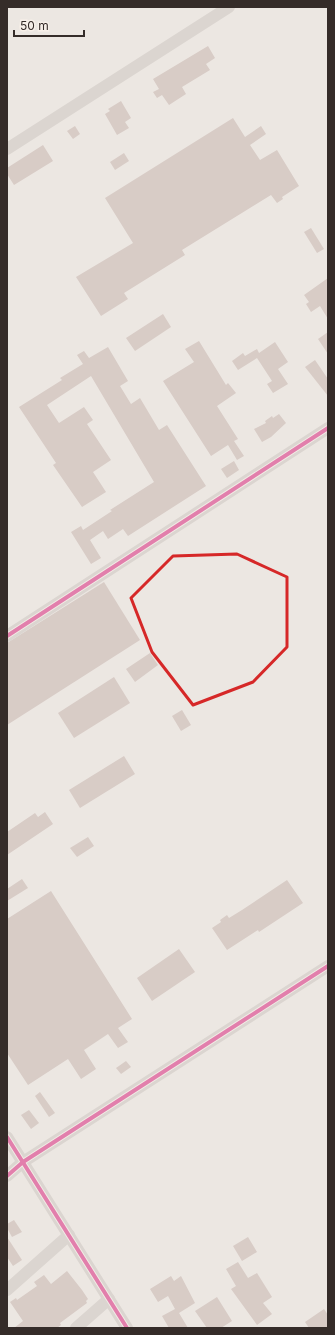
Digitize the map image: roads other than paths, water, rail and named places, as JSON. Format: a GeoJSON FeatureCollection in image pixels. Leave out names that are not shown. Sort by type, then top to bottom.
{"type":"FeatureCollection","features":[{"type":"Feature","properties":{"kind":"street"},"geometry":{"type":"LineString","coordinates":[[7,149],[229,7]]}},
{"type":"Feature","properties":{"kind":"street"},"geometry":{"type":"LineString","coordinates":[[7,636],[328,428]]}},
{"type":"Feature","properties":{"kind":"street"},"geometry":{"type":"LineString","coordinates":[[7,1176],[23,1162],[328,966]]}},
{"type":"Feature","properties":{"kind":"street"},"geometry":{"type":"LineString","coordinates":[[7,1137],[128,1328]]}},
{"type":"Feature","properties":{"kind":"street"},"geometry":{"type":"LineString","coordinates":[[7,1290],[69,1235]]}},
{"type":"Feature","properties":{"kind":"street"},"geometry":{"type":"LineString","coordinates":[[76,1328],[109,1299]]}}]}
